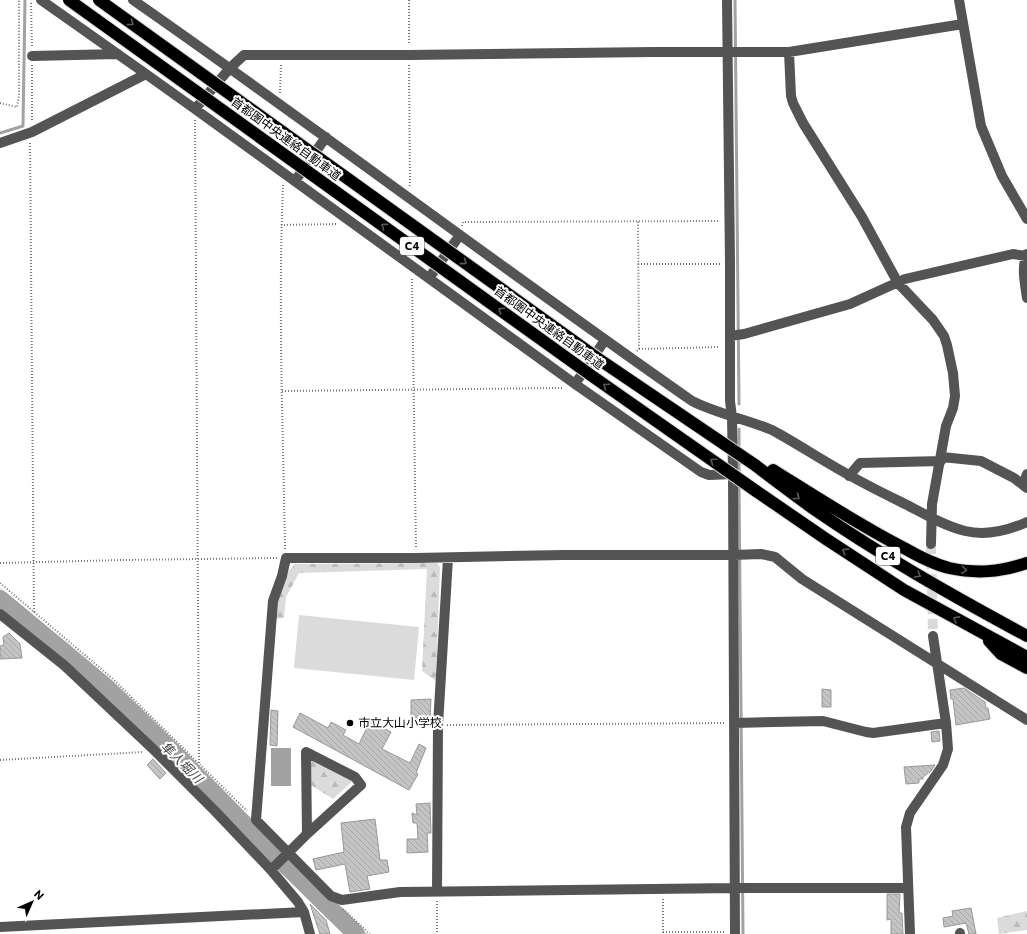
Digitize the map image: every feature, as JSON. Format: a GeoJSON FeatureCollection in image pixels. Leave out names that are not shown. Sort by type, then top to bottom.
{"type":"FeatureCollection","features":[{"type":"Feature","properties":{"kind":"highway","name":"首都圏中央連絡自動車道"},"geometry":{"type":"LineString","coordinates":[[69,0],[586,371],[756,491],[904,590],[1027,657]]}},
{"type":"Feature","properties":{"kind":"highway","name":"首都圏中央連絡自動車道"},"geometry":{"type":"LineString","coordinates":[[100,0],[642,388],[756,463],[812,507],[927,580],[1027,636]]}},
{"type":"Feature","properties":{"kind":"highway"},"geometry":{"type":"LineString","coordinates":[[756,463],[882,537],[937,564],[962,570],[988,572],[1009,569],[1027,563]]}},
{"type":"Feature","properties":{"kind":"highway"},"geometry":{"type":"LineString","coordinates":[[981,633],[1001,654],[1027,668]]}},
{"type":"Feature","properties":{"kind":"street"},"geometry":{"type":"LineString","coordinates":[[41,0],[295,181],[575,384],[701,472],[709,475],[733,474]]}},
{"type":"Feature","properties":{"kind":"street"},"geometry":{"type":"LineString","coordinates":[[133,0],[277,101],[605,340],[692,401],[704,407],[732,417],[759,424],[772,430],[849,476],[957,529],[981,533],[1004,531],[1027,522]]}},
{"type":"Feature","properties":{"kind":"street"},"geometry":{"type":"LineString","coordinates":[[727,0],[731,341],[730,401],[732,417],[733,474],[735,933]]}},
{"type":"Feature","properties":{"kind":"street"},"geometry":{"type":"LineString","coordinates":[[959,0],[981,126],[1002,176],[1027,219]]}},
{"type":"Feature","properties":{"kind":"street"},"geometry":{"type":"LineString","coordinates":[[195,110],[230,68],[244,55],[789,52],[963,24]]}},
{"type":"Feature","properties":{"kind":"street"},"geometry":{"type":"LineString","coordinates":[[789,52],[790,86],[793,103],[803,123],[862,217],[898,283],[933,320],[944,336],[947,345],[953,373],[955,396],[953,408],[946,426],[932,504],[931,544]]}},
{"type":"Feature","properties":{"kind":"street"},"geometry":{"type":"LineString","coordinates":[[32,56],[118,54]]}},
{"type":"Feature","properties":{"kind":"street"},"geometry":{"type":"LineString","coordinates":[[0,143],[32,132],[146,74]]}},
{"type":"Feature","properties":{"kind":"street"},"geometry":{"type":"LineString","coordinates":[[295,181],[326,137]]}},
{"type":"Feature","properties":{"kind":"street"},"geometry":{"type":"LineString","coordinates":[[429,278],[460,235]]}},
{"type":"Feature","properties":{"kind":"street"},"geometry":{"type":"LineString","coordinates":[[731,341],[744,334],[850,304],[905,279],[1014,254],[1026,255],[1024,274],[1027,298]]}},
{"type":"Feature","properties":{"kind":"street"},"geometry":{"type":"LineString","coordinates":[[575,384],[605,340]]}},
{"type":"Feature","properties":{"kind":"street"},"geometry":{"type":"LineString","coordinates":[[849,476],[860,463],[941,459],[981,461],[996,467],[1025,486],[1027,474]]}},
{"type":"Feature","properties":{"kind":"street"},"geometry":{"type":"LineString","coordinates":[[907,888],[735,888],[400,892],[342,900],[331,896],[256,820],[273,601],[282,576],[286,558],[448,558],[563,555],[761,554],[775,557],[802,579],[1027,720]]}},
{"type":"Feature","properties":{"kind":"street"},"geometry":{"type":"LineString","coordinates":[[437,892],[438,725],[448,558]]}},
{"type":"Feature","properties":{"kind":"street"},"geometry":{"type":"LineString","coordinates":[[0,614],[65,666],[152,748],[273,868],[304,912],[310,934]]}},
{"type":"Feature","properties":{"kind":"street"},"geometry":{"type":"LineString","coordinates":[[910,934],[907,888],[906,827],[910,813],[943,764],[948,749],[946,723],[933,636]]}},
{"type":"Feature","properties":{"kind":"street"},"geometry":{"type":"LineString","coordinates":[[734,723],[823,721],[873,733],[946,723]]}},
{"type":"Feature","properties":{"kind":"street"},"geometry":{"type":"LineString","coordinates":[[273,868],[307,834],[361,785],[355,777],[306,752],[307,834]]}},
{"type":"Feature","properties":{"kind":"street"},"geometry":{"type":"LineString","coordinates":[[0,927],[304,912]]}},
{"type":"Feature","properties":{"kind":"path"},"geometry":{"type":"LineString","coordinates":[[0,102],[17,106],[19,96],[19,0]]}},
{"type":"Feature","properties":{"kind":"path"},"geometry":{"type":"LineString","coordinates":[[31,0],[32,132],[30,144],[34,612]]}},
{"type":"Feature","properties":{"kind":"path"},"geometry":{"type":"LineString","coordinates":[[406,195],[410,184],[409,0]]}},
{"type":"Feature","properties":{"kind":"path"},"geometry":{"type":"LineString","coordinates":[[277,101],[281,92],[282,55]]}},
{"type":"Feature","properties":{"kind":"path"},"geometry":{"type":"LineString","coordinates":[[195,110],[199,763]]}},
{"type":"Feature","properties":{"kind":"path"},"geometry":{"type":"LineString","coordinates":[[0,563],[286,558],[282,391],[281,225],[283,173]]}},
{"type":"Feature","properties":{"kind":"path"},"geometry":{"type":"LineString","coordinates":[[632,359],[639,349],[638,221]]}},
{"type":"Feature","properties":{"kind":"path"},"geometry":{"type":"LineString","coordinates":[[460,235],[463,222],[730,221]]}},
{"type":"Feature","properties":{"kind":"path"},"geometry":{"type":"LineString","coordinates":[[281,225],[338,224],[351,222]]}},
{"type":"Feature","properties":{"kind":"path"},"geometry":{"type":"LineString","coordinates":[[638,264],[730,264]]}},
{"type":"Feature","properties":{"kind":"path"},"geometry":{"type":"LineString","coordinates":[[412,266],[416,558]]}},
{"type":"Feature","properties":{"kind":"path"},"geometry":{"type":"LineString","coordinates":[[639,349],[731,341]]}},
{"type":"Feature","properties":{"kind":"path"},"geometry":{"type":"LineString","coordinates":[[282,391],[569,388],[575,384]]}},
{"type":"Feature","properties":{"kind":"path"},"geometry":{"type":"LineString","coordinates":[[0,583],[113,680],[256,820]]}},
{"type":"Feature","properties":{"kind":"path"},"geometry":{"type":"LineString","coordinates":[[438,725],[734,723]]}},
{"type":"Feature","properties":{"kind":"path"},"geometry":{"type":"LineString","coordinates":[[0,760],[148,752],[152,748]]}},
{"type":"Feature","properties":{"kind":"path"},"geometry":{"type":"LineString","coordinates":[[662,889],[663,933],[735,933]]}},
{"type":"Feature","properties":{"kind":"path"},"geometry":{"type":"LineString","coordinates":[[437,892],[437,934]]}},
{"type":"Feature","properties":{"kind":"path"},"geometry":{"type":"LineString","coordinates":[[331,896],[370,934]]}},
{"type":"Feature","properties":{"kind":"green space"},"geometry":{"type":"Polygon","coordinates":[[[437,563],[440,567],[436,681],[422,671],[427,569],[299,573],[286,597],[284,618],[275,619],[278,597],[282,583],[285,576],[295,564],[437,563]]]}},
{"type":"Feature","properties":{"kind":"green space"},"geometry":{"type":"Polygon","coordinates":[[[0,588],[78,651],[149,715],[281,849],[276,854],[200,775],[110,689],[0,597],[0,588]]]}},
{"type":"Feature","properties":{"kind":"green space"},"geometry":{"type":"Polygon","coordinates":[[[0,602],[71,660],[140,723],[273,858],[270,861],[162,751],[86,680],[0,608],[0,602]]]}},
{"type":"Feature","properties":{"kind":"green space"},"geometry":{"type":"Polygon","coordinates":[[[299,615],[419,627],[414,680],[294,668],[299,615]]]}},
{"type":"Feature","properties":{"kind":"green space"},"geometry":{"type":"Polygon","coordinates":[[[310,759],[349,776],[352,782],[333,799],[311,785],[310,759]]]}},
{"type":"Feature","properties":{"kind":"green space"},"geometry":{"type":"Polygon","coordinates":[[[287,860],[291,861],[368,934],[360,934],[285,863],[287,860]]]}},
{"type":"Feature","properties":{"kind":"green space"},"geometry":{"type":"Polygon","coordinates":[[[1027,911],[1027,930],[999,934],[997,918],[1027,911]]]}},
{"type":"Feature","properties":{"kind":"shaded area"},"geometry":{"type":"Polygon","coordinates":[[[271,748],[291,748],[291,786],[271,786],[271,748]]]}},
{"type":"Feature","properties":{"kind":"building"},"geometry":{"type":"Polygon","coordinates":[[[9,633],[20,644],[22,658],[0,659],[0,646],[4,645],[3,637],[9,633]]]}},
{"type":"Feature","properties":{"kind":"building"},"geometry":{"type":"Polygon","coordinates":[[[964,688],[985,702],[990,719],[956,725],[953,699],[951,699],[950,690],[964,688]]]}},
{"type":"Feature","properties":{"kind":"building"},"geometry":{"type":"Polygon","coordinates":[[[822,689],[831,690],[831,707],[822,707],[822,689]]]}},
{"type":"Feature","properties":{"kind":"building"},"geometry":{"type":"Polygon","coordinates":[[[431,699],[430,719],[411,717],[411,700],[431,699]]]}},
{"type":"Feature","properties":{"kind":"building"},"geometry":{"type":"Polygon","coordinates":[[[271,710],[278,711],[277,746],[270,745],[271,710]]]}},
{"type":"Feature","properties":{"kind":"building"},"geometry":{"type":"Polygon","coordinates":[[[300,713],[328,728],[331,722],[346,730],[343,735],[359,744],[370,721],[391,732],[382,749],[410,763],[419,744],[426,748],[416,773],[418,774],[409,790],[293,727],[300,713]]]}},
{"type":"Feature","properties":{"kind":"building"},"geometry":{"type":"Polygon","coordinates":[[[939,731],[940,741],[932,742],[931,732],[939,731]]]}},
{"type":"Feature","properties":{"kind":"building"},"geometry":{"type":"Polygon","coordinates":[[[153,759],[166,773],[160,779],[147,765],[153,759]]]}},
{"type":"Feature","properties":{"kind":"building"},"geometry":{"type":"Polygon","coordinates":[[[935,765],[931,771],[923,777],[923,779],[919,779],[919,783],[906,784],[904,767],[935,765]]]}},
{"type":"Feature","properties":{"kind":"building"},"geometry":{"type":"Polygon","coordinates":[[[430,803],[431,833],[427,833],[428,852],[407,853],[407,839],[418,839],[417,823],[413,823],[412,813],[417,815],[416,804],[430,803]]]}},
{"type":"Feature","properties":{"kind":"building"},"geometry":{"type":"Polygon","coordinates":[[[375,819],[380,860],[387,860],[389,872],[367,876],[370,889],[350,892],[345,864],[316,870],[313,859],[344,852],[341,823],[375,819]]]}},
{"type":"Feature","properties":{"kind":"building"},"geometry":{"type":"Polygon","coordinates":[[[887,894],[900,894],[899,913],[902,913],[903,934],[891,934],[891,919],[887,920],[887,894]]]}},
{"type":"Feature","properties":{"kind":"building"},"geometry":{"type":"Polygon","coordinates":[[[310,904],[326,920],[330,934],[320,934],[310,904]]]}},
{"type":"Feature","properties":{"kind":"building"},"geometry":{"type":"Polygon","coordinates":[[[971,908],[976,934],[969,934],[966,923],[944,927],[943,918],[953,916],[952,911],[971,908]]]}},
{"type":"Feature","properties":{"kind":"waterway"},"geometry":{"type":"LineString","coordinates":[[0,133],[23,126],[25,0]]}},
{"type":"Feature","properties":{"kind":"waterway"},"geometry":{"type":"LineString","coordinates":[[735,0],[739,404]]}},
{"type":"Feature","properties":{"kind":"waterway"},"geometry":{"type":"LineString","coordinates":[[739,429],[739,449]]}},
{"type":"Feature","properties":{"kind":"waterway"},"geometry":{"type":"LineString","coordinates":[[739,459],[739,475]]}},
{"type":"Feature","properties":{"kind":"waterway"},"geometry":{"type":"LineString","coordinates":[[739,483],[743,934]]}},
{"type":"Feature","properties":{"kind":"waterway","name":"隼人堀川"},"geometry":{"type":"LineString","coordinates":[[0,599],[107,688],[356,934]]}},
{"type":"Feature","properties":{"kind":"tunnel"},"geometry":{"type":"LineString","coordinates":[[931,544],[933,636]]}},
{"type":"Feature","properties":{"kind":"place","name":"市立大山小学校"},"geometry":{"type":"Point","coordinates":[350,723]}}]}
